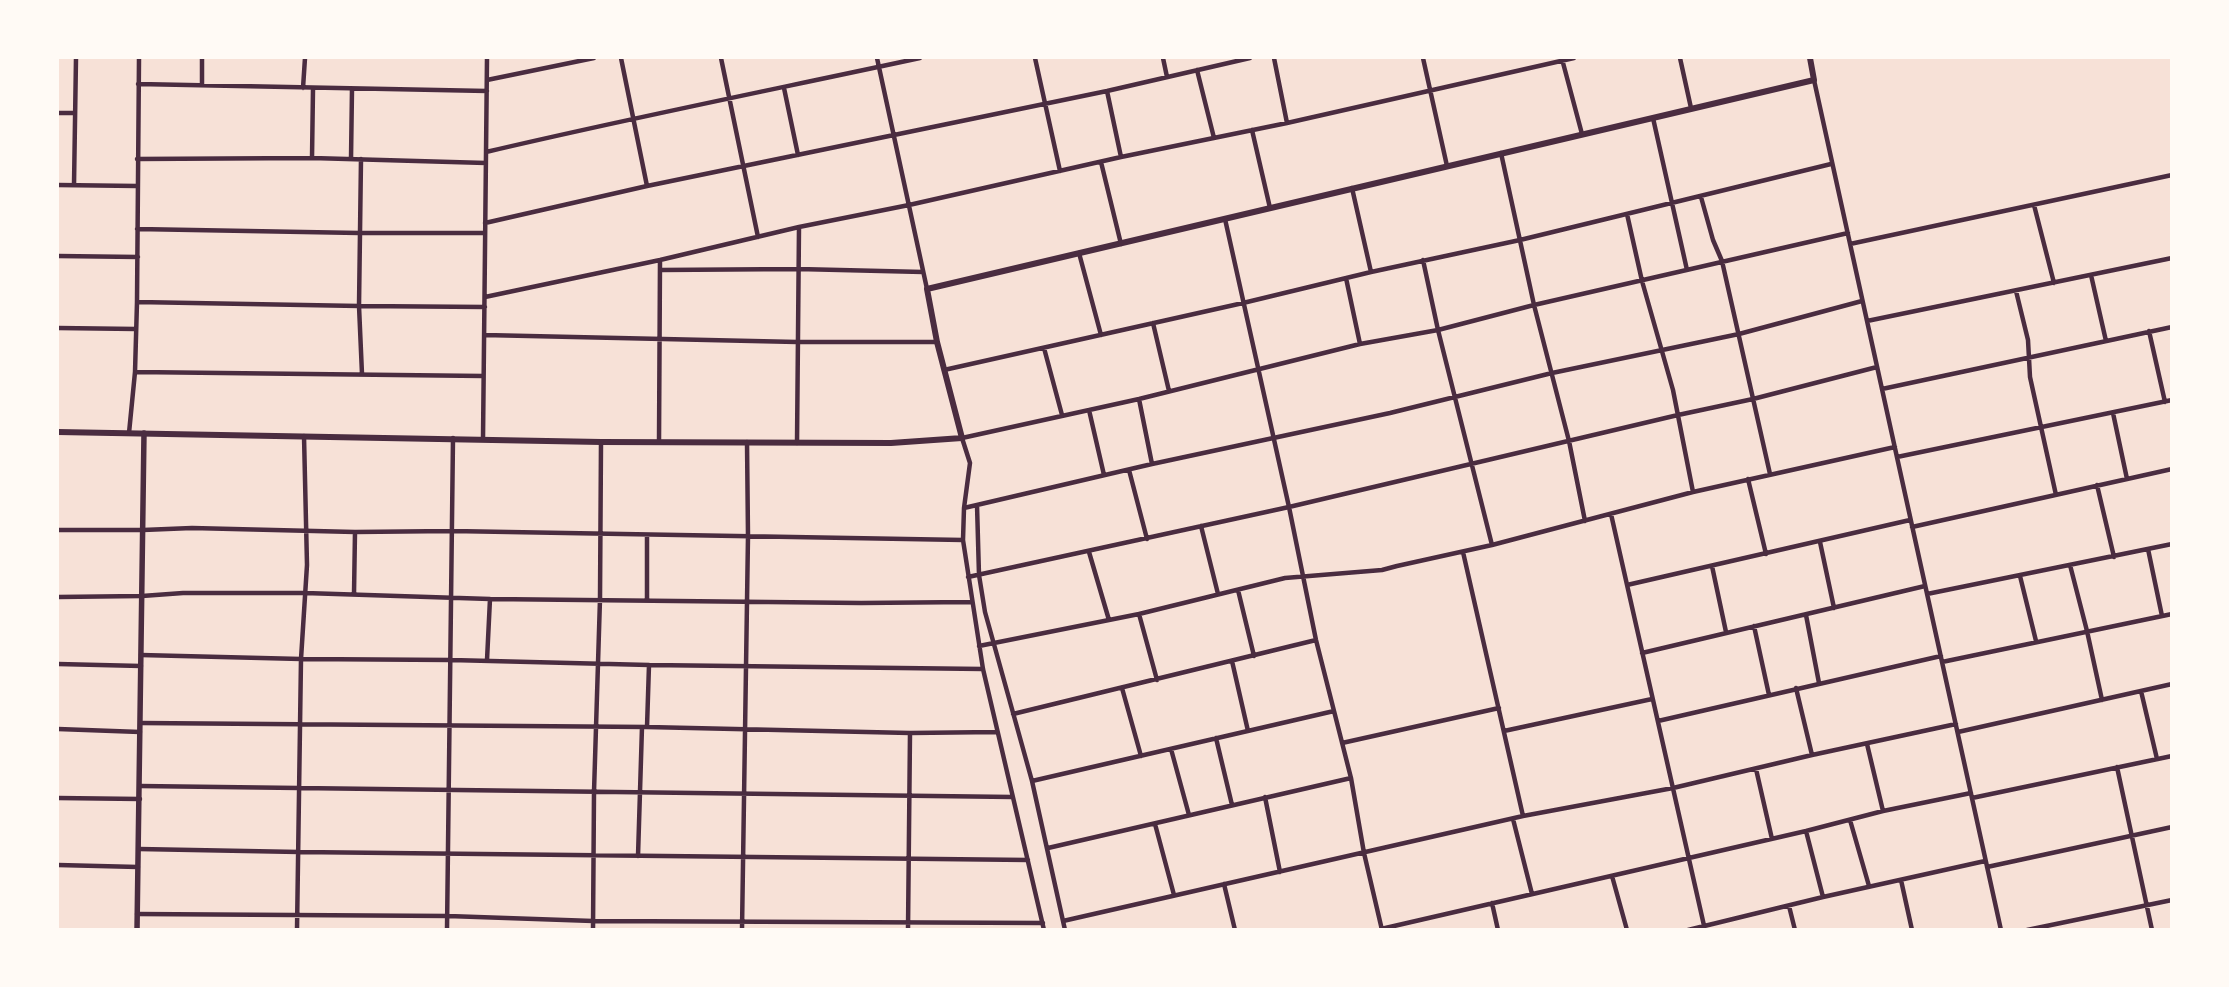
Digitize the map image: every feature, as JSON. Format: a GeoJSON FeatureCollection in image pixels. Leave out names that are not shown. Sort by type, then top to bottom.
{"type":"FeatureCollection","features":[{"type":"Feature","properties":{"kind":"main road"},"geometry":{"type":"LineString","coordinates":[[58,432],[602,442],[906,443],[962,438],[937,342],[927,289],[1814,80],[1810,58]]}},
{"type":"Feature","properties":{"kind":"street"},"geometry":{"type":"LineString","coordinates":[[74,185],[76,58]]}},
{"type":"Feature","properties":{"kind":"street"},"geometry":{"type":"LineString","coordinates":[[129,433],[135,372],[137,302],[139,58]]}},
{"type":"Feature","properties":{"kind":"street"},"geometry":{"type":"LineString","coordinates":[[202,58],[202,84]]}},
{"type":"Feature","properties":{"kind":"street"},"geometry":{"type":"LineString","coordinates":[[304,88],[305,58]]}},
{"type":"Feature","properties":{"kind":"street"},"geometry":{"type":"LineString","coordinates":[[483,439],[487,58]]}},
{"type":"Feature","properties":{"kind":"street"},"geometry":{"type":"LineString","coordinates":[[487,80],[594,58]]}},
{"type":"Feature","properties":{"kind":"street"},"geometry":{"type":"LineString","coordinates":[[621,58],[647,186]]}},
{"type":"Feature","properties":{"kind":"street"},"geometry":{"type":"LineString","coordinates":[[720,58],[758,237]]}},
{"type":"Feature","properties":{"kind":"street"},"geometry":{"type":"LineString","coordinates":[[877,58],[895,134],[927,289]]}},
{"type":"Feature","properties":{"kind":"street"},"geometry":{"type":"LineString","coordinates":[[486,152],[632,118],[784,88],[920,58]]}},
{"type":"Feature","properties":{"kind":"street"},"geometry":{"type":"LineString","coordinates":[[1035,58],[1060,171]]}},
{"type":"Feature","properties":{"kind":"street"},"geometry":{"type":"LineString","coordinates":[[1163,58],[1167,77]]}},
{"type":"Feature","properties":{"kind":"street"},"geometry":{"type":"LineString","coordinates":[[485,223],[647,186],[1045,102],[1107,91],[1250,58]]}},
{"type":"Feature","properties":{"kind":"street"},"geometry":{"type":"LineString","coordinates":[[1274,58],[1287,123]]}},
{"type":"Feature","properties":{"kind":"street"},"geometry":{"type":"LineString","coordinates":[[1423,58],[1447,166]]}},
{"type":"Feature","properties":{"kind":"street"},"geometry":{"type":"LineString","coordinates":[[485,297],[1121,157],[1287,123],[1562,59],[1574,58]]}},
{"type":"Feature","properties":{"kind":"street"},"geometry":{"type":"LineString","coordinates":[[1680,58],[1691,108]]}},
{"type":"Feature","properties":{"kind":"street"},"geometry":{"type":"LineString","coordinates":[[1562,59],[1582,134]]}},
{"type":"Feature","properties":{"kind":"street"},"geometry":{"type":"LineString","coordinates":[[1197,70],[1214,138]]}},
{"type":"Feature","properties":{"kind":"street"},"geometry":{"type":"LineString","coordinates":[[1814,80],[1831,164],[1848,233],[1972,795],[1999,929]]}},
{"type":"Feature","properties":{"kind":"street"},"geometry":{"type":"LineString","coordinates":[[138,84],[487,92]]}},
{"type":"Feature","properties":{"kind":"street"},"geometry":{"type":"LineString","coordinates":[[312,158],[313,88]]}},
{"type":"Feature","properties":{"kind":"street"},"geometry":{"type":"LineString","coordinates":[[784,88],[798,155]]}},
{"type":"Feature","properties":{"kind":"street"},"geometry":{"type":"LineString","coordinates":[[351,159],[352,90]]}},
{"type":"Feature","properties":{"kind":"street"},"geometry":{"type":"LineString","coordinates":[[1107,91],[1121,157]]}},
{"type":"Feature","properties":{"kind":"street"},"geometry":{"type":"LineString","coordinates":[[58,113],[74,113]]}},
{"type":"Feature","properties":{"kind":"street"},"geometry":{"type":"LineString","coordinates":[[1653,118],[1687,270]]}},
{"type":"Feature","properties":{"kind":"street"},"geometry":{"type":"LineString","coordinates":[[1252,130],[1270,208]]}},
{"type":"Feature","properties":{"kind":"street"},"geometry":{"type":"LineString","coordinates":[[1501,153],[1534,305],[1569,441],[1585,521]]}},
{"type":"Feature","properties":{"kind":"street"},"geometry":{"type":"LineString","coordinates":[[137,160],[312,158],[486,163]]}},
{"type":"Feature","properties":{"kind":"street"},"geometry":{"type":"LineString","coordinates":[[361,159],[359,306],[362,374]]}},
{"type":"Feature","properties":{"kind":"street"},"geometry":{"type":"LineString","coordinates":[[1101,162],[1121,244]]}},
{"type":"Feature","properties":{"kind":"street"},"geometry":{"type":"LineString","coordinates":[[944,370],[1101,336],[1423,260],[1520,240],[1831,164]]}},
{"type":"Feature","properties":{"kind":"street"},"geometry":{"type":"LineString","coordinates":[[1850,244],[2172,175]]}},
{"type":"Feature","properties":{"kind":"street"},"geometry":{"type":"LineString","coordinates":[[58,185],[137,186]]}},
{"type":"Feature","properties":{"kind":"street"},"geometry":{"type":"LineString","coordinates":[[1352,188],[1371,272]]}},
{"type":"Feature","properties":{"kind":"street"},"geometry":{"type":"LineString","coordinates":[[1701,197],[1713,240],[1722,261],[1770,474]]}},
{"type":"Feature","properties":{"kind":"street"},"geometry":{"type":"LineString","coordinates":[[2034,205],[2054,283]]}},
{"type":"Feature","properties":{"kind":"street"},"geometry":{"type":"LineString","coordinates":[[1627,214],[1642,281],[1671,381],[1692,492]]}},
{"type":"Feature","properties":{"kind":"street"},"geometry":{"type":"LineString","coordinates":[[1225,219],[1290,507],[1316,640],[1350,778],[1381,929],[1772,839],[1883,811],[2172,756]]}},
{"type":"Feature","properties":{"kind":"street"},"geometry":{"type":"LineString","coordinates":[[797,443],[799,227]]}},
{"type":"Feature","properties":{"kind":"street"},"geometry":{"type":"LineString","coordinates":[[137,229],[485,233]]}},
{"type":"Feature","properties":{"kind":"street"},"geometry":{"type":"LineString","coordinates":[[1044,930],[982,669],[963,540],[964,508],[970,462],[962,438],[1139,399],[1360,344],[1438,330],[1534,305],[1848,233]]}},
{"type":"Feature","properties":{"kind":"street"},"geometry":{"type":"LineString","coordinates":[[1079,254],[1101,336]]}},
{"type":"Feature","properties":{"kind":"street"},"geometry":{"type":"LineString","coordinates":[[58,256],[138,257]]}},
{"type":"Feature","properties":{"kind":"street"},"geometry":{"type":"LineString","coordinates":[[1867,321],[2172,258]]}},
{"type":"Feature","properties":{"kind":"street"},"geometry":{"type":"LineString","coordinates":[[659,442],[660,260]]}},
{"type":"Feature","properties":{"kind":"street"},"geometry":{"type":"LineString","coordinates":[[1423,260],[1438,330],[1492,545]]}},
{"type":"Feature","properties":{"kind":"street"},"geometry":{"type":"LineString","coordinates":[[660,270],[923,272]]}},
{"type":"Feature","properties":{"kind":"street"},"geometry":{"type":"LineString","coordinates":[[2091,275],[2106,341]]}},
{"type":"Feature","properties":{"kind":"street"},"geometry":{"type":"LineString","coordinates":[[1346,278],[1360,344]]}},
{"type":"Feature","properties":{"kind":"street"},"geometry":{"type":"LineString","coordinates":[[2016,291],[2028,340],[2030,377],[2056,495]]}},
{"type":"Feature","properties":{"kind":"street"},"geometry":{"type":"LineString","coordinates":[[964,508],[1152,464],[1390,413],[1552,373],[1739,334],[1862,301]]}},
{"type":"Feature","properties":{"kind":"street"},"geometry":{"type":"LineString","coordinates":[[137,302],[485,307]]}},
{"type":"Feature","properties":{"kind":"street"},"geometry":{"type":"LineString","coordinates":[[1153,324],[1169,391]]}},
{"type":"Feature","properties":{"kind":"street"},"geometry":{"type":"LineString","coordinates":[[1882,389],[2172,326]]}},
{"type":"Feature","properties":{"kind":"street"},"geometry":{"type":"LineString","coordinates":[[58,328],[136,329]]}},
{"type":"Feature","properties":{"kind":"street"},"geometry":{"type":"LineString","coordinates":[[2149,332],[2165,402]]}},
{"type":"Feature","properties":{"kind":"street"},"geometry":{"type":"LineString","coordinates":[[484,335],[797,342],[937,342]]}},
{"type":"Feature","properties":{"kind":"street"},"geometry":{"type":"LineString","coordinates":[[1044,348],[1062,415]]}},
{"type":"Feature","properties":{"kind":"street"},"geometry":{"type":"LineString","coordinates":[[968,578],[1290,507],[1472,463],[1753,399],[1877,367]]}},
{"type":"Feature","properties":{"kind":"street"},"geometry":{"type":"LineString","coordinates":[[135,372],[483,376]]}},
{"type":"Feature","properties":{"kind":"street"},"geometry":{"type":"LineString","coordinates":[[1139,399],[1152,464]]}},
{"type":"Feature","properties":{"kind":"street"},"geometry":{"type":"LineString","coordinates":[[1897,457],[2172,400]]}},
{"type":"Feature","properties":{"kind":"street"},"geometry":{"type":"LineString","coordinates":[[1089,410],[1104,475]]}},
{"type":"Feature","properties":{"kind":"street"},"geometry":{"type":"LineString","coordinates":[[2113,412],[2127,479]]}},
{"type":"Feature","properties":{"kind":"street"},"geometry":{"type":"LineString","coordinates":[[137,930],[144,434]]}},
{"type":"Feature","properties":{"kind":"street"},"geometry":{"type":"LineString","coordinates":[[297,930],[301,659],[306,531],[304,436]]}},
{"type":"Feature","properties":{"kind":"street"},"geometry":{"type":"LineString","coordinates":[[447,930],[453,438]]}},
{"type":"Feature","properties":{"kind":"street"},"geometry":{"type":"LineString","coordinates":[[593,930],[594,792],[599,663],[602,442]]}},
{"type":"Feature","properties":{"kind":"street"},"geometry":{"type":"LineString","coordinates":[[742,930],[748,536],[747,442]]}},
{"type":"Feature","properties":{"kind":"street"},"geometry":{"type":"LineString","coordinates":[[979,646],[1139,614],[1285,578],[1382,570],[1492,545],[1692,492],[1895,448]]}},
{"type":"Feature","properties":{"kind":"street"},"geometry":{"type":"LineString","coordinates":[[1912,528],[2172,469]]}},
{"type":"Feature","properties":{"kind":"street"},"geometry":{"type":"LineString","coordinates":[[1129,470],[1147,539]]}},
{"type":"Feature","properties":{"kind":"street"},"geometry":{"type":"LineString","coordinates":[[1748,479],[1766,554]]}},
{"type":"Feature","properties":{"kind":"street"},"geometry":{"type":"LineString","coordinates":[[2097,485],[2114,557]]}},
{"type":"Feature","properties":{"kind":"street"},"geometry":{"type":"LineString","coordinates":[[977,505],[979,576],[985,612],[1032,781],[1065,930]]}},
{"type":"Feature","properties":{"kind":"street"},"geometry":{"type":"LineString","coordinates":[[1611,514],[1705,928]]}},
{"type":"Feature","properties":{"kind":"street"},"geometry":{"type":"LineString","coordinates":[[1627,585],[1910,520]]}},
{"type":"Feature","properties":{"kind":"street"},"geometry":{"type":"LineString","coordinates":[[1201,526],[1218,594]]}},
{"type":"Feature","properties":{"kind":"street"},"geometry":{"type":"LineString","coordinates":[[58,530],[192,528],[963,540]]}},
{"type":"Feature","properties":{"kind":"street"},"geometry":{"type":"LineString","coordinates":[[354,594],[355,532]]}},
{"type":"Feature","properties":{"kind":"street"},"geometry":{"type":"LineString","coordinates":[[647,536],[647,599]]}},
{"type":"Feature","properties":{"kind":"street"},"geometry":{"type":"LineString","coordinates":[[1820,542],[1834,608]]}},
{"type":"Feature","properties":{"kind":"street"},"geometry":{"type":"LineString","coordinates":[[1927,594],[2172,544]]}},
{"type":"Feature","properties":{"kind":"street"},"geometry":{"type":"LineString","coordinates":[[2148,549],[2162,616]]}},
{"type":"Feature","properties":{"kind":"street"},"geometry":{"type":"LineString","coordinates":[[1089,552],[1108,620]]}},
{"type":"Feature","properties":{"kind":"street"},"geometry":{"type":"LineString","coordinates":[[1463,552],[1523,816]]}},
{"type":"Feature","properties":{"kind":"street"},"geometry":{"type":"LineString","coordinates":[[2070,565],[2102,700]]}},
{"type":"Feature","properties":{"kind":"street"},"geometry":{"type":"LineString","coordinates":[[1712,566],[1726,632]]}},
{"type":"Feature","properties":{"kind":"street"},"geometry":{"type":"LineString","coordinates":[[2020,576],[2036,641]]}},
{"type":"Feature","properties":{"kind":"street"},"geometry":{"type":"LineString","coordinates":[[1642,653],[1925,586]]}},
{"type":"Feature","properties":{"kind":"street"},"geometry":{"type":"LineString","coordinates":[[1238,590],[1254,656]]}},
{"type":"Feature","properties":{"kind":"street"},"geometry":{"type":"LineString","coordinates":[[58,597],[142,596],[184,593],[354,594],[490,599],[600,598],[861,603],[972,602]]}},
{"type":"Feature","properties":{"kind":"street"},"geometry":{"type":"LineString","coordinates":[[487,660],[490,599]]}},
{"type":"Feature","properties":{"kind":"street"},"geometry":{"type":"LineString","coordinates":[[1139,614],[1157,680]]}},
{"type":"Feature","properties":{"kind":"street"},"geometry":{"type":"LineString","coordinates":[[1942,662],[2172,614]]}},
{"type":"Feature","properties":{"kind":"street"},"geometry":{"type":"LineString","coordinates":[[1806,615],[1819,682]]}},
{"type":"Feature","properties":{"kind":"street"},"geometry":{"type":"LineString","coordinates":[[1754,626],[1769,695]]}},
{"type":"Feature","properties":{"kind":"street"},"geometry":{"type":"LineString","coordinates":[[1013,714],[1316,640]]}},
{"type":"Feature","properties":{"kind":"street"},"geometry":{"type":"LineString","coordinates":[[141,655],[301,659],[487,660],[649,665],[982,669]]}},
{"type":"Feature","properties":{"kind":"street"},"geometry":{"type":"LineString","coordinates":[[1658,721],[1819,682],[1941,656]]}},
{"type":"Feature","properties":{"kind":"street"},"geometry":{"type":"LineString","coordinates":[[1232,661],[1248,731]]}},
{"type":"Feature","properties":{"kind":"street"},"geometry":{"type":"LineString","coordinates":[[58,664],[141,666]]}},
{"type":"Feature","properties":{"kind":"street"},"geometry":{"type":"LineString","coordinates":[[638,856],[640,792],[649,665]]}},
{"type":"Feature","properties":{"kind":"street"},"geometry":{"type":"LineString","coordinates":[[1958,732],[2172,684]]}},
{"type":"Feature","properties":{"kind":"street"},"geometry":{"type":"LineString","coordinates":[[1122,688],[1141,756]]}},
{"type":"Feature","properties":{"kind":"street"},"geometry":{"type":"LineString","coordinates":[[1796,688],[1812,755]]}},
{"type":"Feature","properties":{"kind":"street"},"geometry":{"type":"LineString","coordinates":[[2141,691],[2157,759]]}},
{"type":"Feature","properties":{"kind":"street"},"geometry":{"type":"LineString","coordinates":[[1504,732],[1652,699]]}},
{"type":"Feature","properties":{"kind":"street"},"geometry":{"type":"LineString","coordinates":[[1342,743],[1499,708]]}},
{"type":"Feature","properties":{"kind":"street"},"geometry":{"type":"LineString","coordinates":[[1032,781],[1334,710]]}},
{"type":"Feature","properties":{"kind":"street"},"geometry":{"type":"LineString","coordinates":[[140,722],[645,727],[910,733],[997,732]]}},
{"type":"Feature","properties":{"kind":"street"},"geometry":{"type":"LineString","coordinates":[[1063,921],[1523,816],[1673,788],[1812,755],[1956,724]]}},
{"type":"Feature","properties":{"kind":"street"},"geometry":{"type":"LineString","coordinates":[[58,729],[140,732]]}},
{"type":"Feature","properties":{"kind":"street"},"geometry":{"type":"LineString","coordinates":[[908,930],[911,796],[910,733]]}},
{"type":"Feature","properties":{"kind":"street"},"geometry":{"type":"LineString","coordinates":[[1216,738],[1232,805]]}},
{"type":"Feature","properties":{"kind":"street"},"geometry":{"type":"LineString","coordinates":[[1867,744],[1883,811]]}},
{"type":"Feature","properties":{"kind":"street"},"geometry":{"type":"LineString","coordinates":[[1171,749],[1189,816]]}},
{"type":"Feature","properties":{"kind":"street"},"geometry":{"type":"LineString","coordinates":[[2117,767],[2152,930]]}},
{"type":"Feature","properties":{"kind":"street"},"geometry":{"type":"LineString","coordinates":[[1756,769],[1772,839]]}},
{"type":"Feature","properties":{"kind":"street"},"geometry":{"type":"LineString","coordinates":[[1048,848],[1350,778]]}},
{"type":"Feature","properties":{"kind":"street"},"geometry":{"type":"LineString","coordinates":[[140,786],[1012,797]]}},
{"type":"Feature","properties":{"kind":"street"},"geometry":{"type":"LineString","coordinates":[[1265,797],[1280,872]]}},
{"type":"Feature","properties":{"kind":"street"},"geometry":{"type":"LineString","coordinates":[[58,798],[140,798]]}},
{"type":"Feature","properties":{"kind":"street"},"geometry":{"type":"LineString","coordinates":[[1513,819],[1532,894]]}},
{"type":"Feature","properties":{"kind":"street"},"geometry":{"type":"LineString","coordinates":[[1850,820],[1869,886]]}},
{"type":"Feature","properties":{"kind":"street"},"geometry":{"type":"LineString","coordinates":[[1155,824],[1174,895]]}},
{"type":"Feature","properties":{"kind":"street"},"geometry":{"type":"LineString","coordinates":[[1987,867],[2172,826]]}},
{"type":"Feature","properties":{"kind":"street"},"geometry":{"type":"LineString","coordinates":[[1806,831],[1823,897]]}},
{"type":"Feature","properties":{"kind":"street"},"geometry":{"type":"LineString","coordinates":[[139,849],[1028,860]]}},
{"type":"Feature","properties":{"kind":"street"},"geometry":{"type":"LineString","coordinates":[[1688,930],[1705,928],[1869,886],[1985,861]]}},
{"type":"Feature","properties":{"kind":"street"},"geometry":{"type":"LineString","coordinates":[[58,865],[138,867]]}},
{"type":"Feature","properties":{"kind":"street"},"geometry":{"type":"LineString","coordinates":[[1612,876],[1627,930]]}},
{"type":"Feature","properties":{"kind":"street"},"geometry":{"type":"LineString","coordinates":[[1901,880],[1912,930]]}},
{"type":"Feature","properties":{"kind":"street"},"geometry":{"type":"LineString","coordinates":[[1224,884],[1235,930]]}},
{"type":"Feature","properties":{"kind":"street"},"geometry":{"type":"LineString","coordinates":[[2027,930],[2172,900]]}},
{"type":"Feature","properties":{"kind":"street"},"geometry":{"type":"LineString","coordinates":[[1492,903],[1498,930]]}},
{"type":"Feature","properties":{"kind":"street"},"geometry":{"type":"LineString","coordinates":[[1789,906],[1795,930]]}},
{"type":"Feature","properties":{"kind":"street"},"geometry":{"type":"LineString","coordinates":[[137,914],[448,916],[593,921],[1043,924]]}}]}
